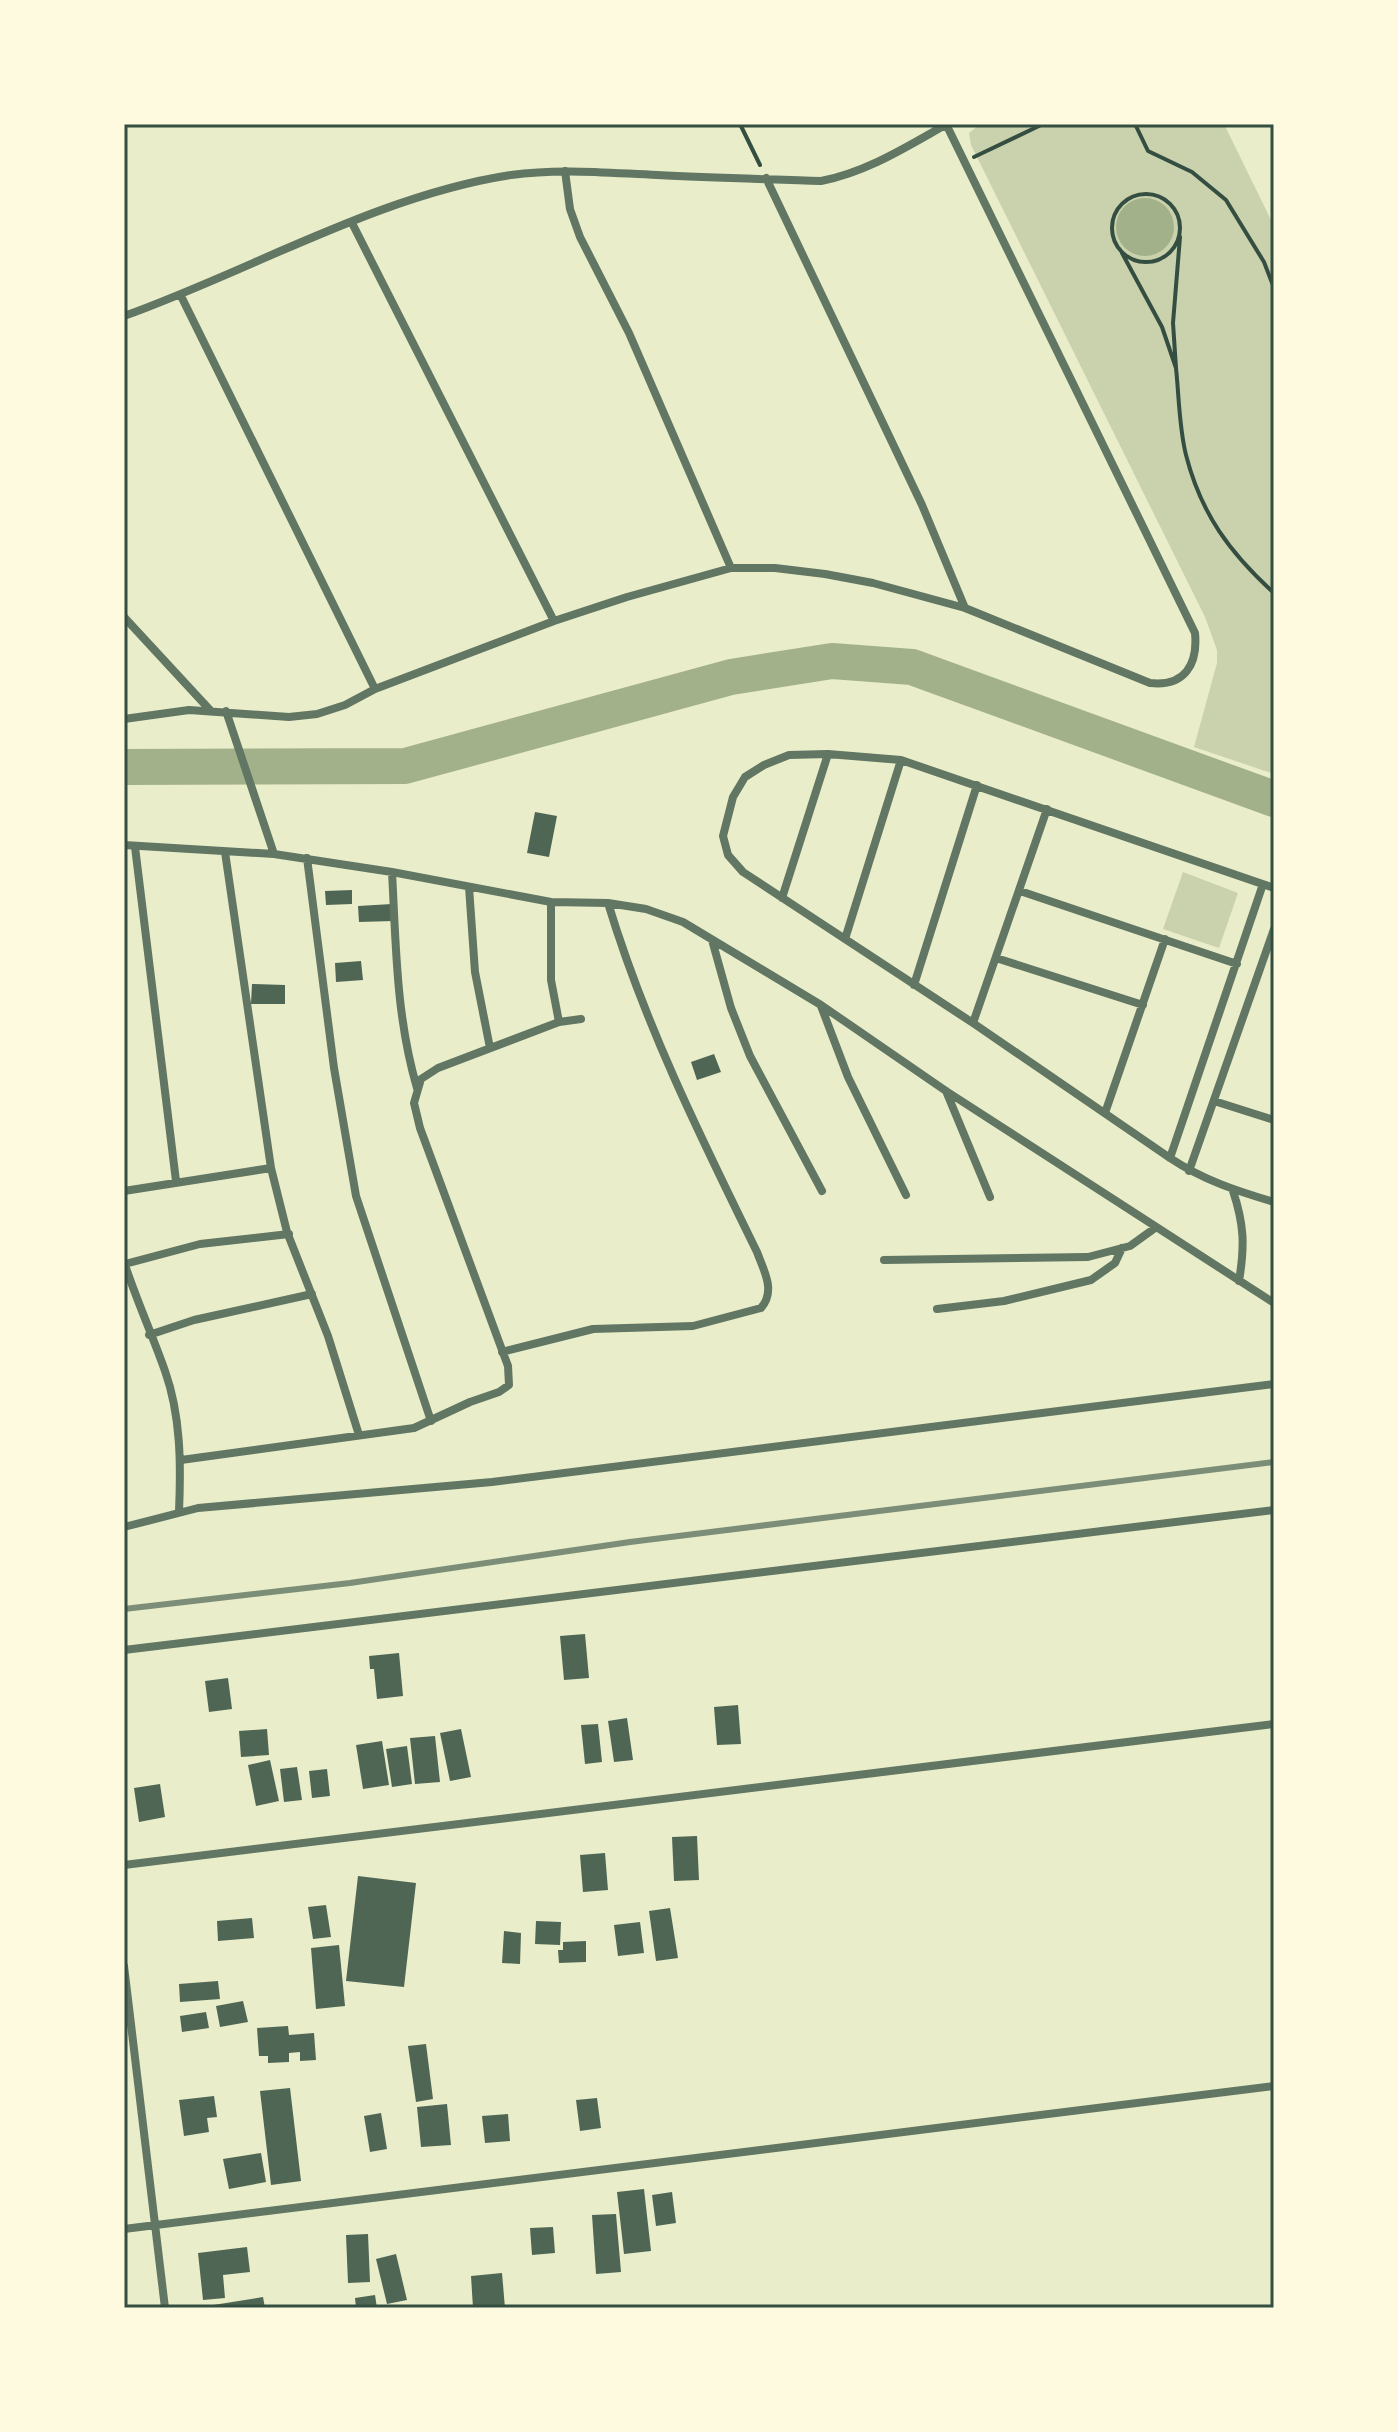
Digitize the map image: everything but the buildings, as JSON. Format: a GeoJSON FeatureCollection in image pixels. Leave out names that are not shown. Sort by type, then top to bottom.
{"type":"FeatureCollection","features":[{"type":"Feature","properties":{"kind":"street"},"geometry":{"type":"LineString","coordinates":[[124,316],[181,296],[352,223],[461,184],[513,174],[565,171],[821,181],[848,175],[891,156],[946,124],[1195,633],[1196,654],[1185,673],[1173,682],[1150,683],[965,608],[873,583],[825,574],[775,568],[731,568],[554,621],[317,714],[289,717],[189,710],[124,719]]}},
{"type":"Feature","properties":{"kind":"street"},"geometry":{"type":"LineString","coordinates":[[565,171],[570,209],[580,237],[629,333],[731,568]]}},
{"type":"Feature","properties":{"kind":"street"},"geometry":{"type":"LineString","coordinates":[[766,178],[922,505],[965,608]]}},
{"type":"Feature","properties":{"kind":"street"},"geometry":{"type":"LineString","coordinates":[[352,223],[554,621]]}},
{"type":"Feature","properties":{"kind":"street"},"geometry":{"type":"LineString","coordinates":[[181,296],[375,689]]}},
{"type":"Feature","properties":{"kind":"street"},"geometry":{"type":"LineString","coordinates":[[124,617],[210,710]]}},
{"type":"Feature","properties":{"kind":"street"},"geometry":{"type":"LineString","coordinates":[[226,711],[274,854]]}},
{"type":"Feature","properties":{"kind":"street"},"geometry":{"type":"LineString","coordinates":[[782,898],[828,754]]}},
{"type":"Feature","properties":{"kind":"street"},"geometry":{"type":"LineString","coordinates":[[1274,888],[901,760],[828,754],[789,755],[764,765],[745,777],[727,814],[723,836],[728,855],[743,872],[973,1023],[1189,1171],[1233,1191],[1274,1202]]}},
{"type":"Feature","properties":{"kind":"street"},"geometry":{"type":"LineString","coordinates":[[845,939],[901,760]]}},
{"type":"Feature","properties":{"kind":"street"},"geometry":{"type":"LineString","coordinates":[[914,985],[977,785]]}},
{"type":"Feature","properties":{"kind":"street"},"geometry":{"type":"LineString","coordinates":[[973,1023],[1047,809]]}},
{"type":"Feature","properties":{"kind":"street"},"geometry":{"type":"LineString","coordinates":[[124,845],[307,858],[551,902],[608,903],[646,909],[683,922],[821,1005],[946,1091],[1274,1303]]}},
{"type":"Feature","properties":{"kind":"street"},"geometry":{"type":"LineString","coordinates":[[135,847],[176,1181]]}},
{"type":"Feature","properties":{"kind":"street"},"geometry":{"type":"LineString","coordinates":[[225,852],[271,1168],[289,1234],[359,1435]]}},
{"type":"Feature","properties":{"kind":"street"},"geometry":{"type":"LineString","coordinates":[[307,858],[334,1068],[356,1196],[431,1421]]}},
{"type":"Feature","properties":{"kind":"street"},"geometry":{"type":"LineString","coordinates":[[392,872],[397,982],[407,1052],[418,1088]]}},
{"type":"Feature","properties":{"kind":"street"},"geometry":{"type":"LineString","coordinates":[[1170,1158],[1263,884]]}},
{"type":"Feature","properties":{"kind":"street"},"geometry":{"type":"LineString","coordinates":[[469,887],[475,972],[490,1048]]}},
{"type":"Feature","properties":{"kind":"street"},"geometry":{"type":"LineString","coordinates":[[1020,891],[1237,964]]}},
{"type":"Feature","properties":{"kind":"street"},"geometry":{"type":"LineString","coordinates":[[551,902],[551,980],[559,1022]]}},
{"type":"Feature","properties":{"kind":"street"},"geometry":{"type":"LineString","coordinates":[[502,1352],[593,1329],[693,1326],[761,1308],[769,1295],[768,1282],[757,1252],[667,1067],[641,1004],[608,903]]}},
{"type":"Feature","properties":{"kind":"street"},"geometry":{"type":"LineString","coordinates":[[1189,1171],[1274,929]]}},
{"type":"Feature","properties":{"kind":"street"},"geometry":{"type":"LineString","coordinates":[[1105,1113],[1165,939]]}},
{"type":"Feature","properties":{"kind":"street"},"geometry":{"type":"LineString","coordinates":[[712,940],[731,1008],[750,1056],[822,1191]]}},
{"type":"Feature","properties":{"kind":"street"},"geometry":{"type":"LineString","coordinates":[[996,958],[1143,1005]]}},
{"type":"Feature","properties":{"kind":"street"},"geometry":{"type":"LineString","coordinates":[[821,1005],[848,1077],[906,1195]]}},
{"type":"Feature","properties":{"kind":"street"},"geometry":{"type":"LineString","coordinates":[[181,1460],[414,1428],[509,1385],[508,1366],[420,1128],[414,1103],[418,1088],[427,1074],[559,1022],[581,1019]]}},
{"type":"Feature","properties":{"kind":"street"},"geometry":{"type":"LineString","coordinates":[[946,1091],[990,1197]]}},
{"type":"Feature","properties":{"kind":"street"},"geometry":{"type":"LineString","coordinates":[[1214,1101],[1274,1120]]}},
{"type":"Feature","properties":{"kind":"street"},"geometry":{"type":"LineString","coordinates":[[124,1191],[271,1168]]}},
{"type":"Feature","properties":{"kind":"street"},"geometry":{"type":"LineString","coordinates":[[1233,1191],[1243,1220],[1244,1246],[1239,1281]]}},
{"type":"Feature","properties":{"kind":"street"},"geometry":{"type":"LineString","coordinates":[[884,1260],[1088,1257],[1130,1246],[1155,1228]]}},
{"type":"Feature","properties":{"kind":"street"},"geometry":{"type":"LineString","coordinates":[[179,1512],[181,1460],[166,1373],[124,1263],[200,1244],[289,1234]]}},
{"type":"Feature","properties":{"kind":"street"},"geometry":{"type":"LineString","coordinates":[[937,1309],[1004,1301],[1091,1280],[1115,1263],[1122,1248]]}},
{"type":"Feature","properties":{"kind":"street"},"geometry":{"type":"LineString","coordinates":[[149,1335],[194,1320],[312,1294]]}},
{"type":"Feature","properties":{"kind":"street"},"geometry":{"type":"LineString","coordinates":[[124,1527],[179,1512],[246,1503],[492,1482],[1274,1384]]}},
{"type":"Feature","properties":{"kind":"street"},"geometry":{"type":"LineString","coordinates":[[124,1650],[1274,1510]]}},
{"type":"Feature","properties":{"kind":"street"},"geometry":{"type":"LineString","coordinates":[[124,1865],[1274,1724]]}},
{"type":"Feature","properties":{"kind":"street"},"geometry":{"type":"LineString","coordinates":[[124,1966],[165,2308]]}},
{"type":"Feature","properties":{"kind":"street"},"geometry":{"type":"LineString","coordinates":[[124,2229],[1274,2086]]}},
{"type":"Feature","properties":{"kind":"path"},"geometry":{"type":"LineString","coordinates":[[740,124],[766,178]]}},
{"type":"Feature","properties":{"kind":"path"},"geometry":{"type":"LineString","coordinates":[[965,162],[1043,124]]}},
{"type":"Feature","properties":{"kind":"path"},"geometry":{"type":"LineString","coordinates":[[1135,124],[1146,148],[1192,172],[1226,200],[1264,262],[1274,288]]}},
{"type":"Feature","properties":{"kind":"path"},"geometry":{"type":"LineString","coordinates":[[1176,368],[1162,327],[1115,243],[1112,224],[1120,206],[1136,195],[1149,194],[1170,204],[1180,225],[1173,323],[1176,368],[1185,452],[1199,495],[1220,536],[1274,593]]}},
{"type":"Feature","properties":{"kind":"path"},"geometry":{"type":"LineString","coordinates":[[1122,253],[1144,263],[1156,261],[1175,248],[1180,237]]}},
{"type":"Feature","properties":{"kind":"shaded area"},"geometry":{"type":"Polygon","coordinates":[[[980,124],[1224,124],[1274,226],[1274,774],[1194,747],[1217,663],[1217,650],[1205,617],[971,145],[969,133],[980,124]]]}},
{"type":"Feature","properties":{"kind":"shaded area"},"geometry":{"type":"Polygon","coordinates":[[[1145,198],[1156,200],[1165,207],[1172,216],[1172,238],[1165,247],[1156,254],[1145,256],[1134,254],[1125,247],[1118,238],[1116,227],[1118,216],[1125,207],[1134,200],[1145,198]]]}},
{"type":"Feature","properties":{"kind":"shaded area"},"geometry":{"type":"Polygon","coordinates":[[[1183,872],[1238,893],[1219,948],[1163,929],[1183,872]]]}},
{"type":"Feature","properties":{"kind":"waterway"},"geometry":{"type":"LineString","coordinates":[[124,767],[405,766],[731,677],[832,661],[912,667],[1274,799]]}},
{"type":"Feature","properties":{"kind":"railway"},"geometry":{"type":"LineString","coordinates":[[124,1609],[350,1583],[630,1542],[1274,1462]]}}]}
